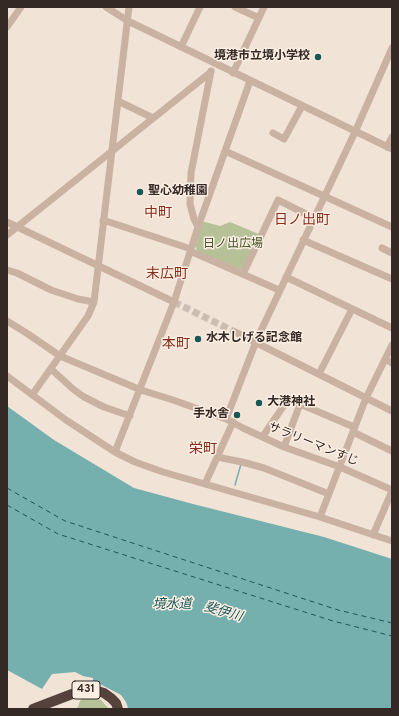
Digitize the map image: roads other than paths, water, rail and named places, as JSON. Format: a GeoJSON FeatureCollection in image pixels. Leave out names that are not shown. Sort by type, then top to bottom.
{"type":"FeatureCollection","features":[{"type":"Feature","properties":{"kind":"highway","name":"431"},"geometry":{"type":"LineString","coordinates":[[33,709],[72,694],[86,690],[94,690],[104,693],[111,698],[116,703],[118,709]]}},
{"type":"Feature","properties":{"kind":"street"},"geometry":{"type":"LineString","coordinates":[[7,27],[21,7]]}},
{"type":"Feature","properties":{"kind":"street"},"geometry":{"type":"LineString","coordinates":[[106,7],[128,21],[390,148],[392,137]]}},
{"type":"Feature","properties":{"kind":"street"},"geometry":{"type":"LineString","coordinates":[[32,395],[88,316],[94,302],[130,7]]}},
{"type":"Feature","properties":{"kind":"street"},"geometry":{"type":"LineString","coordinates":[[181,47],[200,7]]}},
{"type":"Feature","properties":{"kind":"street"},"geometry":{"type":"LineString","coordinates":[[235,7],[258,18]]}},
{"type":"Feature","properties":{"kind":"street"},"geometry":{"type":"LineString","coordinates":[[233,72],[264,7]]}},
{"type":"Feature","properties":{"kind":"street"},"geometry":{"type":"LineString","coordinates":[[226,419],[256,342],[279,290],[391,54]]}},
{"type":"Feature","properties":{"kind":"street"},"geometry":{"type":"LineString","coordinates":[[7,235],[211,72],[216,64]]}},
{"type":"Feature","properties":{"kind":"street"},"geometry":{"type":"LineString","coordinates":[[198,226],[194,219],[190,204],[191,173],[211,72]]}},
{"type":"Feature","properties":{"kind":"street"},"geometry":{"type":"LineString","coordinates":[[115,452],[141,390],[174,302],[198,226],[250,81]]}},
{"type":"Feature","properties":{"kind":"street"},"geometry":{"type":"LineString","coordinates":[[118,101],[153,118]]}},
{"type":"Feature","properties":{"kind":"street"},"geometry":{"type":"LineString","coordinates":[[273,133],[284,138],[302,106]]}},
{"type":"Feature","properties":{"kind":"street"},"geometry":{"type":"LineString","coordinates":[[225,152],[392,227]]}},
{"type":"Feature","properties":{"kind":"street"},"geometry":{"type":"LineString","coordinates":[[243,274],[278,200],[314,218]]}},
{"type":"Feature","properties":{"kind":"street"},"geometry":{"type":"LineString","coordinates":[[103,220],[191,250],[279,290]]}},
{"type":"Feature","properties":{"kind":"street"},"geometry":{"type":"LineString","coordinates":[[7,222],[174,302]]}},
{"type":"Feature","properties":{"kind":"street"},"geometry":{"type":"LineString","coordinates":[[303,240],[392,279]]}},
{"type":"Feature","properties":{"kind":"street"},"geometry":{"type":"LineString","coordinates":[[382,248],[392,253]]}},
{"type":"Feature","properties":{"kind":"street"},"geometry":{"type":"LineString","coordinates":[[7,270],[17,273],[51,290],[78,299],[94,302]]}},
{"type":"Feature","properties":{"kind":"street"},"geometry":{"type":"LineString","coordinates":[[286,277],[392,328]]}},
{"type":"Feature","properties":{"kind":"street"},"geometry":{"type":"LineString","coordinates":[[319,374],[352,309]]}},
{"type":"Feature","properties":{"kind":"street","name":"サラリーマンすじ"},"geometry":{"type":"LineString","coordinates":[[7,321],[60,356],[141,390],[226,419],[284,447],[340,467],[392,490]]}},
{"type":"Feature","properties":{"kind":"street"},"geometry":{"type":"LineString","coordinates":[[235,332],[392,411]]}},
{"type":"Feature","properties":{"kind":"street"},"geometry":{"type":"LineString","coordinates":[[320,517],[366,398],[392,345]]}},
{"type":"Feature","properties":{"kind":"street"},"geometry":{"type":"LineString","coordinates":[[385,360],[392,363]]}},
{"type":"Feature","properties":{"kind":"street"},"geometry":{"type":"LineString","coordinates":[[51,368],[73,389],[84,397],[104,407],[130,416]]}},
{"type":"Feature","properties":{"kind":"street"},"geometry":{"type":"LineString","coordinates":[[7,376],[66,420],[115,452],[135,462],[152,469],[320,517],[392,541]]}},
{"type":"Feature","properties":{"kind":"street"},"geometry":{"type":"LineString","coordinates":[[262,436],[289,398],[354,430],[392,451]]}},
{"type":"Feature","properties":{"kind":"street"},"geometry":{"type":"LineString","coordinates":[[284,447],[300,404]]}},
{"type":"Feature","properties":{"kind":"street"},"geometry":{"type":"LineString","coordinates":[[206,484],[233,422]]}},
{"type":"Feature","properties":{"kind":"street"},"geometry":{"type":"LineString","coordinates":[[217,457],[264,468],[329,494]]}},
{"type":"Feature","properties":{"kind":"street"},"geometry":{"type":"LineString","coordinates":[[373,535],[392,490]]}},
{"type":"Feature","properties":{"kind":"water","name":"境水道"},"geometry":{"type":"Polygon","coordinates":[[[7,406],[54,440],[134,488],[324,537],[392,559],[392,709],[131,709],[128,708],[121,695],[93,682],[93,678],[83,676],[75,672],[52,674],[42,689],[7,670],[7,406]]]}},
{"type":"Feature","properties":{"kind":"waterway"},"geometry":{"type":"LineString","coordinates":[[235,485],[241,464]]}},
{"type":"Feature","properties":{"kind":"tunnel"},"geometry":{"type":"LineString","coordinates":[[174,302],[235,332]]}},
{"type":"Feature","properties":{"kind":"place","name":"境港市立境小学校"},"geometry":{"type":"Point","coordinates":[318,57]}},
{"type":"Feature","properties":{"kind":"place","name":"聖心幼稚園"},"geometry":{"type":"Point","coordinates":[140,192]}},
{"type":"Feature","properties":{"kind":"place","name":"水木しげる記念館"},"geometry":{"type":"Point","coordinates":[198,339]}},
{"type":"Feature","properties":{"kind":"place","name":"大港神社"},"geometry":{"type":"Point","coordinates":[259,403]}},
{"type":"Feature","properties":{"kind":"place","name":"手水舎"},"geometry":{"type":"Point","coordinates":[237,415]}},
{"type":"Feature","properties":{"kind":"district","name":"中町"},"geometry":{"type":"Point","coordinates":[158,214]}},
{"type":"Feature","properties":{"kind":"district","name":"日ノ出町"},"geometry":{"type":"Point","coordinates":[302,221]}},
{"type":"Feature","properties":{"kind":"district","name":"末広町"},"geometry":{"type":"Point","coordinates":[167,275]}},
{"type":"Feature","properties":{"kind":"district","name":"本町"},"geometry":{"type":"Point","coordinates":[176,345]}},
{"type":"Feature","properties":{"kind":"district","name":"栄町"},"geometry":{"type":"Point","coordinates":[203,450]}},
{"type":"Feature","properties":{"kind":"park label","name":"日ノ出広場"},"geometry":{"type":"Point","coordinates":[233,245]}},
{"type":"Feature","properties":{"kind":"water label","name":"斐伊川"},"geometry":{"type":"Point","coordinates":[223,613]}}]}
